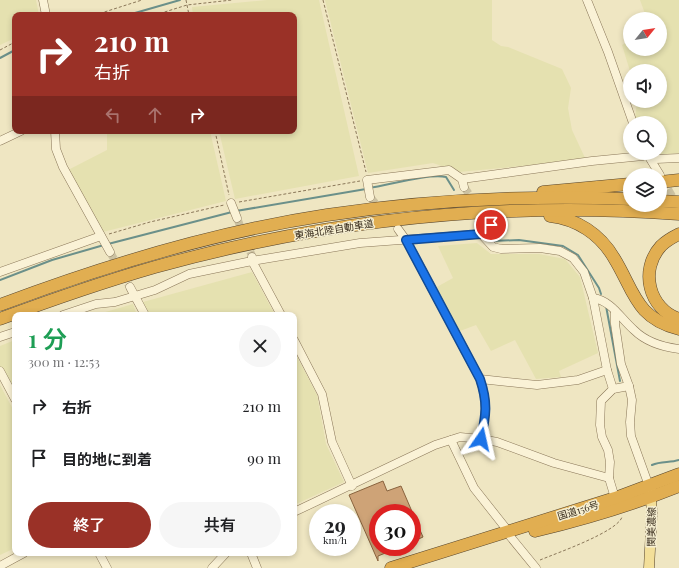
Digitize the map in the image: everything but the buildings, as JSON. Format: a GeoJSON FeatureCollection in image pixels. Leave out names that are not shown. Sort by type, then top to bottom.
{"type":"FeatureCollection","features":[{"type":"Feature","properties":{"kind":"highway"},"geometry":{"type":"LineString","coordinates":[[667,178],[679,180]]}},
{"type":"Feature","properties":{"kind":"highway"},"geometry":{"type":"LineString","coordinates":[[451,201],[623,185]]}},
{"type":"Feature","properties":{"kind":"highway","name":"東海北陸自動車道"},"geometry":{"type":"LineString","coordinates":[[0,305],[76,278],[152,254],[271,225],[327,215],[451,201],[568,198],[623,199]]}},
{"type":"Feature","properties":{"kind":"highway"},"geometry":{"type":"LineString","coordinates":[[667,201],[679,202]]}},
{"type":"Feature","properties":{"kind":"highway","name":"東海北陸自動車道"},"geometry":{"type":"LineString","coordinates":[[20,312],[94,286],[155,267],[212,253],[331,229],[397,225],[455,214],[515,211],[615,210],[679,214]]}},
{"type":"Feature","properties":{"kind":"highway"},"geometry":{"type":"LineString","coordinates":[[397,225],[540,215],[560,217],[574,222],[597,236],[606,246],[615,258],[631,291],[640,305],[650,316],[663,324],[679,329]]}},
{"type":"Feature","properties":{"kind":"highway"},"geometry":{"type":"LineString","coordinates":[[679,234],[669,239],[654,256],[650,267],[649,278],[650,290],[656,301],[663,310],[679,319]]}},
{"type":"Feature","properties":{"kind":"highway","name":"東海北陸自動車道"},"geometry":{"type":"LineString","coordinates":[[0,319],[12,315]]}},
{"type":"Feature","properties":{"kind":"highway","name":"国道156号"},"geometry":{"type":"LineString","coordinates":[[508,533],[567,524],[602,514],[650,492],[679,474]]}},
{"type":"Feature","properties":{"kind":"highway","name":"国道156号"},"geometry":{"type":"LineString","coordinates":[[391,568],[508,533],[615,498],[679,486]]}},
{"type":"Feature","properties":{"kind":"main road","name":"関美濃線"},"geometry":{"type":"LineString","coordinates":[[650,492],[652,512],[650,568]]}},
{"type":"Feature","properties":{"kind":"street"},"geometry":{"type":"LineString","coordinates":[[43,0],[45,12]]}},
{"type":"Feature","properties":{"kind":"street"},"geometry":{"type":"LineString","coordinates":[[587,0],[608,52],[631,116]]}},
{"type":"Feature","properties":{"kind":"street"},"geometry":{"type":"LineString","coordinates":[[0,142],[15,134]]}},
{"type":"Feature","properties":{"kind":"street"},"geometry":{"type":"LineString","coordinates":[[55,134],[56,149],[63,167],[110,252]]}},
{"type":"Feature","properties":{"kind":"street"},"geometry":{"type":"LineString","coordinates":[[370,195],[368,182],[449,170],[463,183],[592,161],[623,158]]}},
{"type":"Feature","properties":{"kind":"street"},"geometry":{"type":"LineString","coordinates":[[656,168],[652,161],[656,159],[679,158]]}},
{"type":"Feature","properties":{"kind":"street"},"geometry":{"type":"LineString","coordinates":[[232,205],[236,217]]}},
{"type":"Feature","properties":{"kind":"street"},"geometry":{"type":"LineString","coordinates":[[397,225],[480,379],[485,396],[486,415],[481,439]]}},
{"type":"Feature","properties":{"kind":"street"},"geometry":{"type":"LineString","coordinates":[[72,312],[96,304],[115,302],[155,290],[189,274],[252,259],[360,243],[406,240],[485,231],[493,247],[501,249],[540,248],[560,251],[574,258],[584,272],[593,298],[607,370],[613,389]]}},
{"type":"Feature","properties":{"kind":"street"},"geometry":{"type":"LineString","coordinates":[[0,272],[102,237]]}},
{"type":"Feature","properties":{"kind":"street"},"geometry":{"type":"LineString","coordinates":[[252,259],[279,312]]}},
{"type":"Feature","properties":{"kind":"street"},"geometry":{"type":"LineString","coordinates":[[130,287],[143,312]]}},
{"type":"Feature","properties":{"kind":"street"},"geometry":{"type":"LineString","coordinates":[[593,298],[600,299],[610,304],[634,331],[652,343],[668,348],[679,349]]}},
{"type":"Feature","properties":{"kind":"street"},"geometry":{"type":"LineString","coordinates":[[615,311],[615,324],[621,364],[629,386],[632,400],[630,422],[631,436],[650,492]]}},
{"type":"Feature","properties":{"kind":"street"},"geometry":{"type":"LineString","coordinates":[[0,337],[12,333]]}},
{"type":"Feature","properties":{"kind":"street"},"geometry":{"type":"LineString","coordinates":[[297,346],[322,394],[332,442],[352,486]]}},
{"type":"Feature","properties":{"kind":"street"},"geometry":{"type":"LineString","coordinates":[[480,379],[537,385],[578,380],[607,370]]}},
{"type":"Feature","properties":{"kind":"street"},"geometry":{"type":"LineString","coordinates":[[0,371],[12,393]]}},
{"type":"Feature","properties":{"kind":"street"},"geometry":{"type":"LineString","coordinates":[[615,498],[609,478],[610,462],[608,450],[602,437],[600,425],[601,401],[613,389],[629,386]]}},
{"type":"Feature","properties":{"kind":"street"},"geometry":{"type":"LineString","coordinates":[[297,511],[352,486],[435,445],[460,437],[497,442],[554,463],[609,478]]}},
{"type":"Feature","properties":{"kind":"street"},"geometry":{"type":"LineString","coordinates":[[451,440],[474,488],[534,566]]}},
{"type":"Feature","properties":{"kind":"street"},"geometry":{"type":"LineString","coordinates":[[6,566],[20,556]]}},
{"type":"Feature","properties":{"kind":"street"},"geometry":{"type":"LineString","coordinates":[[101,556],[107,568]]}},
{"type":"Feature","properties":{"kind":"street"},"geometry":{"type":"LineString","coordinates":[[212,568],[223,556]]}},
{"type":"Feature","properties":{"kind":"street"},"geometry":{"type":"LineString","coordinates":[[252,556],[257,568]]}},
{"type":"Feature","properties":{"kind":"path"},"geometry":{"type":"LineString","coordinates":[[104,12],[142,0]]}},
{"type":"Feature","properties":{"kind":"path"},"geometry":{"type":"LineString","coordinates":[[186,0],[189,12]]}},
{"type":"Feature","properties":{"kind":"path"},"geometry":{"type":"LineString","coordinates":[[165,12],[187,5],[232,0]]}},
{"type":"Feature","properties":{"kind":"path"},"geometry":{"type":"LineString","coordinates":[[102,237],[150,222],[232,205],[368,182],[322,0]]}},
{"type":"Feature","properties":{"kind":"path"},"geometry":{"type":"LineString","coordinates":[[0,50],[12,44]]}},
{"type":"Feature","properties":{"kind":"path"},"geometry":{"type":"LineString","coordinates":[[216,134],[232,205]]}},
{"type":"Feature","properties":{"kind":"path"},"geometry":{"type":"LineString","coordinates":[[534,566],[591,539],[618,524],[622,518],[621,514]]}},
{"type":"Feature","properties":{"kind":"shaded area"},"geometry":{"type":"Polygon","coordinates":[[[0,0],[36,0],[38,12],[12,12],[12,39],[0,45],[0,0]]]}},
{"type":"Feature","properties":{"kind":"shaded area"},"geometry":{"type":"Polygon","coordinates":[[[267,0],[319,0],[359,176],[235,199],[220,134],[297,134],[297,12],[193,12],[192,7],[267,0]]]}},
{"type":"Feature","properties":{"kind":"shaded area"},"geometry":{"type":"Polygon","coordinates":[[[325,0],[492,0],[492,40],[501,46],[508,47],[562,69],[571,88],[568,108],[572,130],[586,160],[459,172],[433,163],[368,173],[325,0]]]}},
{"type":"Feature","properties":{"kind":"shaded area"},"geometry":{"type":"Polygon","coordinates":[[[640,0],[679,0],[679,153],[667,154],[667,116],[635,116],[636,108],[667,108],[667,64],[628,64],[625,56],[667,56],[667,12],[644,12],[640,0]]]}},
{"type":"Feature","properties":{"kind":"shaded area"},"geometry":{"type":"Polygon","coordinates":[[[107,134],[211,134],[226,201],[103,232],[68,170],[107,150],[107,134]]]}},
{"type":"Feature","properties":{"kind":"shaded area"},"geometry":{"type":"Polygon","coordinates":[[[477,243],[491,254],[539,254],[565,259],[580,277],[598,353],[559,371],[561,377],[536,379],[515,340],[491,351],[476,325],[460,331],[435,288],[453,278],[438,246],[477,243]]]}},
{"type":"Feature","properties":{"kind":"shaded area"},"geometry":{"type":"Polygon","coordinates":[[[252,272],[273,312],[148,312],[143,302],[252,272]]]}},
{"type":"Feature","properties":{"kind":"shaded area"},"geometry":{"type":"Polygon","coordinates":[[[133,304],[136,312],[105,312],[133,304]]]}},
{"type":"Feature","properties":{"kind":"shaded area"},"geometry":{"type":"Polygon","coordinates":[[[12,341],[12,389],[0,367],[0,346],[12,341]]]}},
{"type":"Feature","properties":{"kind":"shaded area"},"geometry":{"type":"Polygon","coordinates":[[[297,357],[317,395],[326,444],[344,482],[297,504],[297,357]]]}},
{"type":"Feature","properties":{"kind":"shaded area"},"geometry":{"type":"Polygon","coordinates":[[[0,385],[12,407],[12,549],[0,555],[0,385]]]}},
{"type":"Feature","properties":{"kind":"waterway"},"geometry":{"type":"LineString","coordinates":[[138,12],[180,0]]}},
{"type":"Feature","properties":{"kind":"waterway"},"geometry":{"type":"LineString","coordinates":[[0,58],[12,52]]}},
{"type":"Feature","properties":{"kind":"waterway"},"geometry":{"type":"LineString","coordinates":[[370,188],[420,178],[439,176],[446,177],[454,190]]}},
{"type":"Feature","properties":{"kind":"waterway"},"geometry":{"type":"LineString","coordinates":[[236,211],[366,189]]}},
{"type":"Feature","properties":{"kind":"waterway"},"geometry":{"type":"LineString","coordinates":[[108,244],[232,212]]}},
{"type":"Feature","properties":{"kind":"waterway"},"geometry":{"type":"LineString","coordinates":[[475,222],[481,231]]}},
{"type":"Feature","properties":{"kind":"waterway"},"geometry":{"type":"LineString","coordinates":[[491,241],[519,240],[563,246],[578,255],[599,288],[601,294]]}},
{"type":"Feature","properties":{"kind":"waterway"},"geometry":{"type":"LineString","coordinates":[[0,280],[52,260],[104,245]]}},
{"type":"Feature","properties":{"kind":"waterway"},"geometry":{"type":"LineString","coordinates":[[606,306],[620,381]]}},
{"type":"Feature","properties":{"kind":"waterway"},"geometry":{"type":"LineString","coordinates":[[652,465],[679,460]]}},
{"type":"Feature","properties":{"kind":"tunnel"},"geometry":{"type":"LineString","coordinates":[[464,187],[491,225]]}},
{"type":"Feature","properties":{"kind":"tunnel"},"geometry":{"type":"LineString","coordinates":[[667,188],[679,208]]}},
{"type":"Feature","properties":{"kind":"tunnel"},"geometry":{"type":"LineString","coordinates":[[370,197],[392,223]]}},
{"type":"Feature","properties":{"kind":"tunnel"},"geometry":{"type":"LineString","coordinates":[[237,218],[252,256]]}},
{"type":"Feature","properties":{"kind":"tunnel"},"geometry":{"type":"LineString","coordinates":[[110,252],[130,287]]}},
{"type":"Feature","properties":{"kind":"route"},"geometry":{"type":"LineString","coordinates":[[481,439],[486,415],[485,396],[480,379],[406,240],[481,234],[491,225]]}}]}
